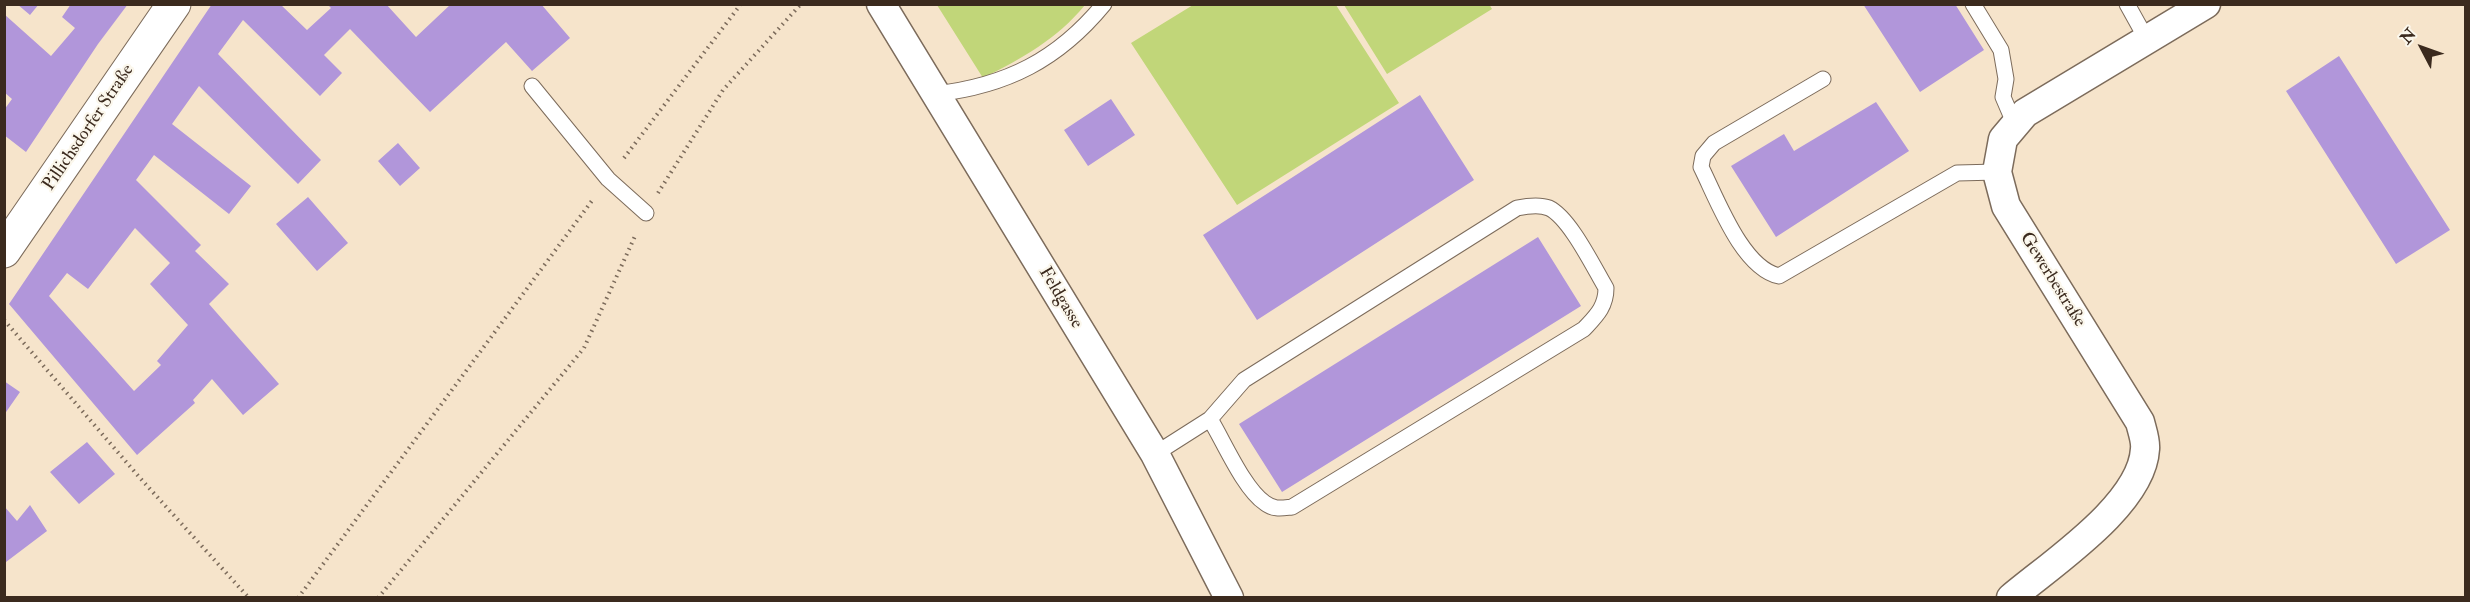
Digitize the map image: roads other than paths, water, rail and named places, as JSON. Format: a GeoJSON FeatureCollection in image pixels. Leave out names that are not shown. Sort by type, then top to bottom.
{"type":"FeatureCollection","features":[{"type":"Feature","properties":{"kind":"main road","name":"Pillichsdorfer Straße"},"geometry":{"type":"LineString","coordinates":[[4,251],[174,4]]}},
{"type":"Feature","properties":{"kind":"street","name":"Feldgasse"},"geometry":{"type":"LineString","coordinates":[[881,4],[1155,454],[1229,597]]}},
{"type":"Feature","properties":{"kind":"street","name":"Gewerbestraße"},"geometry":{"type":"LineString","coordinates":[[2011,597],[2118,508],[2137,480],[2146,449],[2140,422],[2006,206],[1997,172],[2003,139],[2025,113],[2206,4]]}},
{"type":"Feature","properties":{"kind":"lane"},"geometry":{"type":"LineString","coordinates":[[935,94],[1000,82],[1026,71],[1069,42],[1104,4]]}},
{"type":"Feature","properties":{"kind":"lane"},"geometry":{"type":"LineString","coordinates":[[1973,4],[2001,50],[2006,79],[2003,97],[2015,125]]}},
{"type":"Feature","properties":{"kind":"lane"},"geometry":{"type":"LineString","coordinates":[[2127,4],[2147,40]]}},
{"type":"Feature","properties":{"kind":"lane"},"geometry":{"type":"LineString","coordinates":[[1823,79],[1714,143],[1703,156],[1701,167],[1744,251],[1770,274],[1779,276],[1957,173],[1997,172]]}},
{"type":"Feature","properties":{"kind":"lane"},"geometry":{"type":"LineString","coordinates":[[532,86],[608,179],[646,213]]}},
{"type":"Feature","properties":{"kind":"lane"},"geometry":{"type":"LineString","coordinates":[[1155,454],[1210,419],[1244,380],[1517,208],[1534,205],[1550,208],[1564,221],[1606,288],[1606,300],[1598,314],[1584,329],[1292,507],[1277,509],[1264,503],[1249,485],[1210,419]]}}]}
